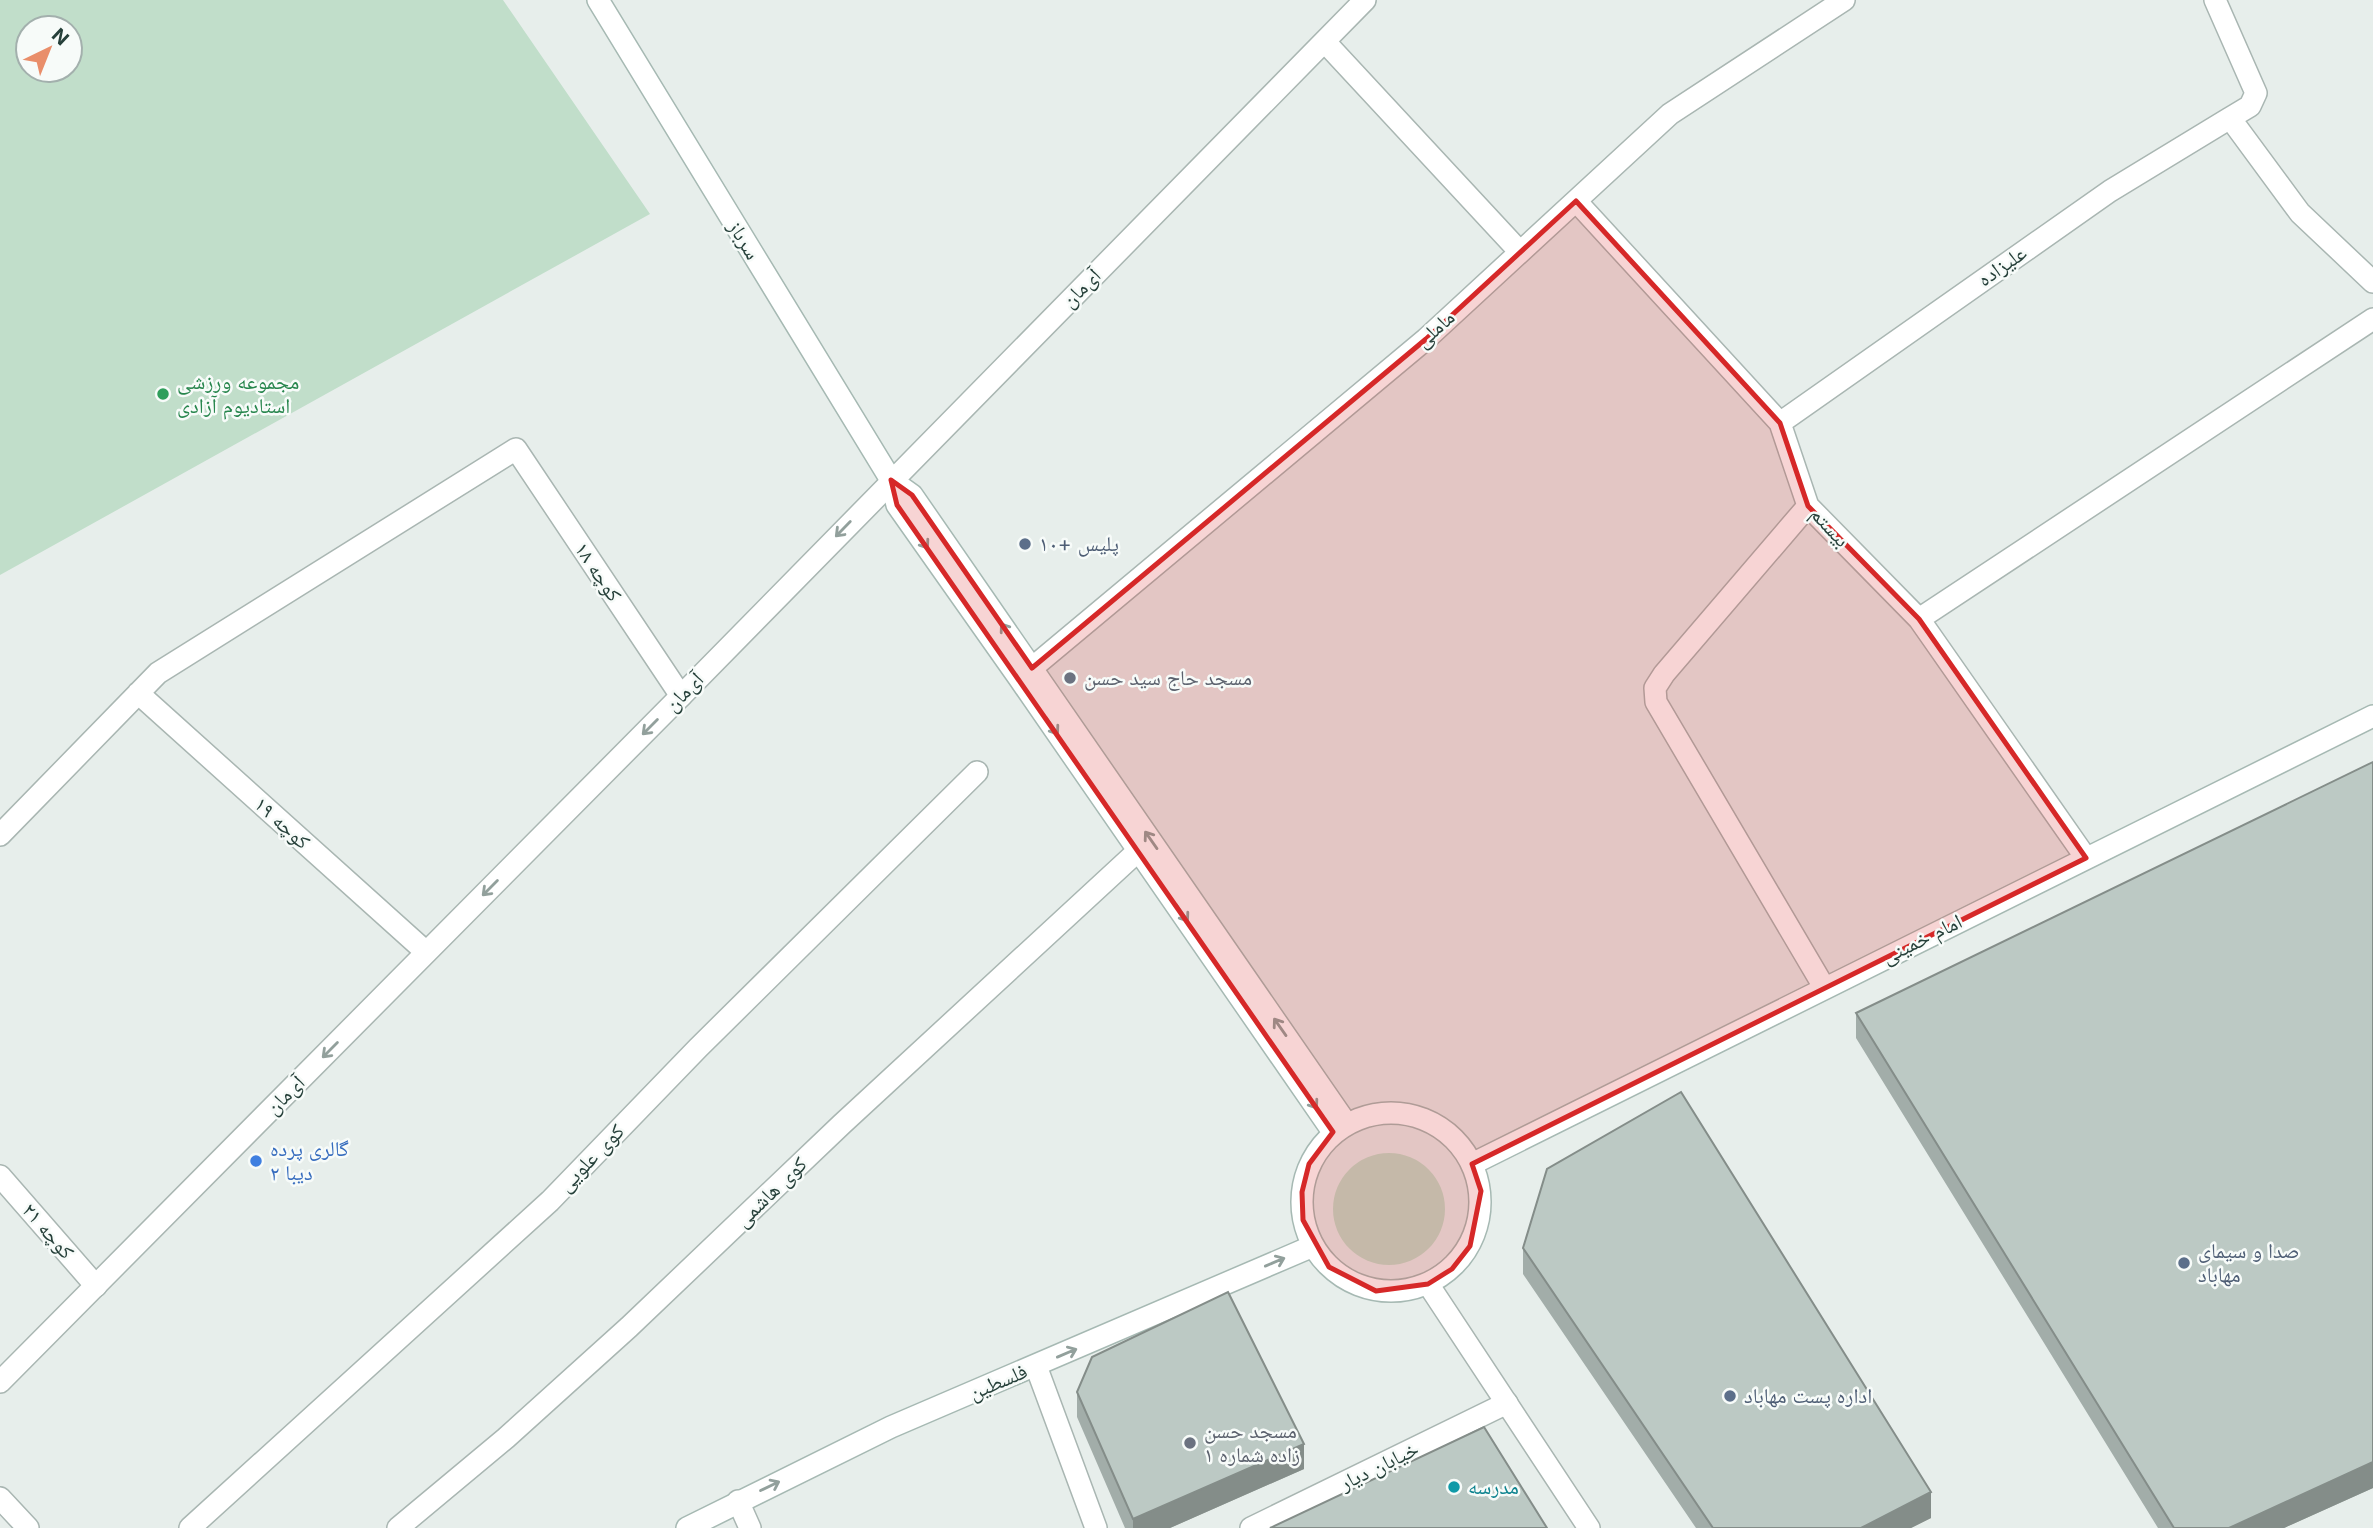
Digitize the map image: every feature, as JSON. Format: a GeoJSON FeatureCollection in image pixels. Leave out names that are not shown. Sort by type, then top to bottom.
{"type":"FeatureCollection","features":[{"type":"Feature","properties":{"kind":"street","name":"سرباز"},"geometry":{"type":"LineString","coordinates":[[598,0],[891,480]]}},
{"type":"Feature","properties":{"kind":"street","name":"آی‌مان"},"geometry":{"type":"LineString","coordinates":[[0,1382],[681,696],[1364,0]]}},
{"type":"Feature","properties":{"kind":"street","name":"ماملی"},"geometry":{"type":"LineString","coordinates":[[1032,668],[1426,339],[1671,114],[1844,0]]}},
{"type":"Feature","properties":{"kind":"street","name":"علیزاده"},"geometry":{"type":"LineString","coordinates":[[1780,423],[2110,191],[2250,106],[2256,93],[2215,0]]}},
{"type":"Feature","properties":{"kind":"street"},"geometry":{"type":"LineString","coordinates":[[1325,42],[1520,252]]}},
{"type":"Feature","properties":{"kind":"street"},"geometry":{"type":"LineString","coordinates":[[2230,118],[2300,213],[2373,282]]}},
{"type":"Feature","properties":{"kind":"street","name":"بیستم"},"geometry":{"type":"LineString","coordinates":[[1576,201],[1780,423],[1808,506],[1919,619],[2086,858]]}},
{"type":"Feature","properties":{"kind":"street"},"geometry":{"type":"LineString","coordinates":[[1919,619],[2373,319]]}},
{"type":"Feature","properties":{"kind":"street","name":"کوچه ۱۸"},"geometry":{"type":"LineString","coordinates":[[138,693],[158,673],[516,449],[681,696]]}},
{"type":"Feature","properties":{"kind":"street"},"geometry":{"type":"LineString","coordinates":[[891,480],[912,495],[1032,668],[1340,1128]]}},
{"type":"Feature","properties":{"kind":"street"},"geometry":{"type":"LineString","coordinates":[[891,480],[897,505],[1139,850],[1340,1128]]}},
{"type":"Feature","properties":{"kind":"street"},"geometry":{"type":"LineString","coordinates":[[1808,506],[1664,674],[1655,688],[1656,702],[1824,987]]}},
{"type":"Feature","properties":{"kind":"street"},"geometry":{"type":"LineString","coordinates":[[0,835],[138,693]]}},
{"type":"Feature","properties":{"kind":"street","name":"کوچه ۱۹"},"geometry":{"type":"LineString","coordinates":[[138,693],[426,952]]}},
{"type":"Feature","properties":{"kind":"street","name":"امام خمینی"},"geometry":{"type":"LineString","coordinates":[[1472,1164],[2373,716]]}},
{"type":"Feature","properties":{"kind":"street","name":"کوی علویی"},"geometry":{"type":"LineString","coordinates":[[190,1528],[550,1201],[698,1048],[977,772]]}},
{"type":"Feature","properties":{"kind":"street","name":"کوی هاشمی"},"geometry":{"type":"LineString","coordinates":[[398,1528],[506,1438],[629,1327],[842,1124],[1139,850]]}},
{"type":"Feature","properties":{"kind":"street"},"geometry":{"type":"LineString","coordinates":[[1374,1113],[1403,1113],[1432,1122],[1456,1139],[1472,1164],[1480,1191],[1479,1219],[1470,1246],[1452,1269],[1429,1284],[1403,1291],[1376,1291],[1351,1283],[1329,1267],[1313,1246],[1303,1220],[1301,1192],[1309,1164],[1340,1128],[1374,1113]]}},
{"type":"Feature","properties":{"kind":"street","name":"کوچه ۲۱"},"geometry":{"type":"LineString","coordinates":[[0,1175],[96,1286]]}},
{"type":"Feature","properties":{"kind":"street","name":"فلسطین"},"geometry":{"type":"LineString","coordinates":[[687,1528],[891,1427],[1313,1246]]}},
{"type":"Feature","properties":{"kind":"street"},"geometry":{"type":"LineString","coordinates":[[1429,1284],[1589,1528]]}},
{"type":"Feature","properties":{"kind":"street"},"geometry":{"type":"LineString","coordinates":[[1036,1366],[1096,1528]]}},
{"type":"Feature","properties":{"kind":"street","name":"خیابان دیار"},"geometry":{"type":"LineString","coordinates":[[1251,1528],[1507,1403]]}},
{"type":"Feature","properties":{"kind":"street"},"geometry":{"type":"LineString","coordinates":[[0,1498],[28,1528]]}},
{"type":"Feature","properties":{"kind":"street"},"geometry":{"type":"LineString","coordinates":[[738,1501],[750,1528]]}},
{"type":"Feature","properties":{"kind":"highlighted area"},"geometry":{"type":"Polygon","coordinates":[[[1576,201],[1780,423],[1808,506],[1919,619],[2086,858],[1472,1164],[1481,1191],[1470,1246],[1452,1269],[1428,1284],[1376,1291],[1329,1267],[1303,1220],[1302,1192],[1309,1164],[1333,1132],[897,505],[891,480],[912,495],[1032,668],[1426,339],[1576,201]]]}},
{"type":"Feature","properties":{"kind":"green space","name":"مجموعه ورزشی استادیوم آزادی"},"geometry":{"type":"Polygon","coordinates":[[[0,0],[503,0],[650,214],[0,575],[0,0]]]}},
{"type":"Feature","properties":{"kind":"green space"},"geometry":{"type":"Polygon","coordinates":[[[1389,1153],[1410,1157],[1429,1169],[1441,1188],[1445,1209],[1441,1230],[1429,1249],[1410,1261],[1389,1265],[1368,1261],[1349,1249],[1337,1230],[1333,1209],[1337,1188],[1349,1169],[1368,1157],[1389,1153]]]}},
{"type":"Feature","properties":{"kind":"building","name":"صدا و سیمای مهاباد"},"geometry":{"type":"Polygon","coordinates":[[[2373,762],[2373,1462],[2229,1528],[2174,1528],[1856,1013],[2373,762]]]}},
{"type":"Feature","properties":{"kind":"building","name":"اداره پست مهاباد"},"geometry":{"type":"Polygon","coordinates":[[[1681,1092],[1931,1492],[1861,1528],[1713,1528],[1523,1248],[1547,1169],[1681,1092]]]}},
{"type":"Feature","properties":{"kind":"building","name":"مسجد حسن زاده شماره ۱"},"geometry":{"type":"Polygon","coordinates":[[[1228,1292],[1304,1444],[1133,1519],[1077,1392],[1092,1357],[1228,1292]]]}},
{"type":"Feature","properties":{"kind":"building","name":"مدرسه"},"geometry":{"type":"Polygon","coordinates":[[[1484,1427],[1547,1528],[1270,1528],[1484,1427]]]}},
{"type":"Feature","properties":{"kind":"place","name":"مجموعه ورزشی استادیوم آزادی"},"geometry":{"type":"Point","coordinates":[163,394]}},
{"type":"Feature","properties":{"kind":"place","name":"پلیس +۱۰"},"geometry":{"type":"Point","coordinates":[1025,544]}},
{"type":"Feature","properties":{"kind":"place","name":"مسجد حاج سید حسن"},"geometry":{"type":"Point","coordinates":[1070,678]}},
{"type":"Feature","properties":{"kind":"place","name":"گالری پرده دیبا ۲"},"geometry":{"type":"Point","coordinates":[256,1161]}},
{"type":"Feature","properties":{"kind":"place","name":"صدا و سیمای مهاباد"},"geometry":{"type":"Point","coordinates":[2184,1263]}},
{"type":"Feature","properties":{"kind":"place","name":"اداره پست مهاباد"},"geometry":{"type":"Point","coordinates":[1730,1396]}},
{"type":"Feature","properties":{"kind":"place","name":"مسجد حسن زاده شماره ۱"},"geometry":{"type":"Point","coordinates":[1190,1443]}},
{"type":"Feature","properties":{"kind":"place","name":"مدرسه"},"geometry":{"type":"Point","coordinates":[1454,1487]}}]}
